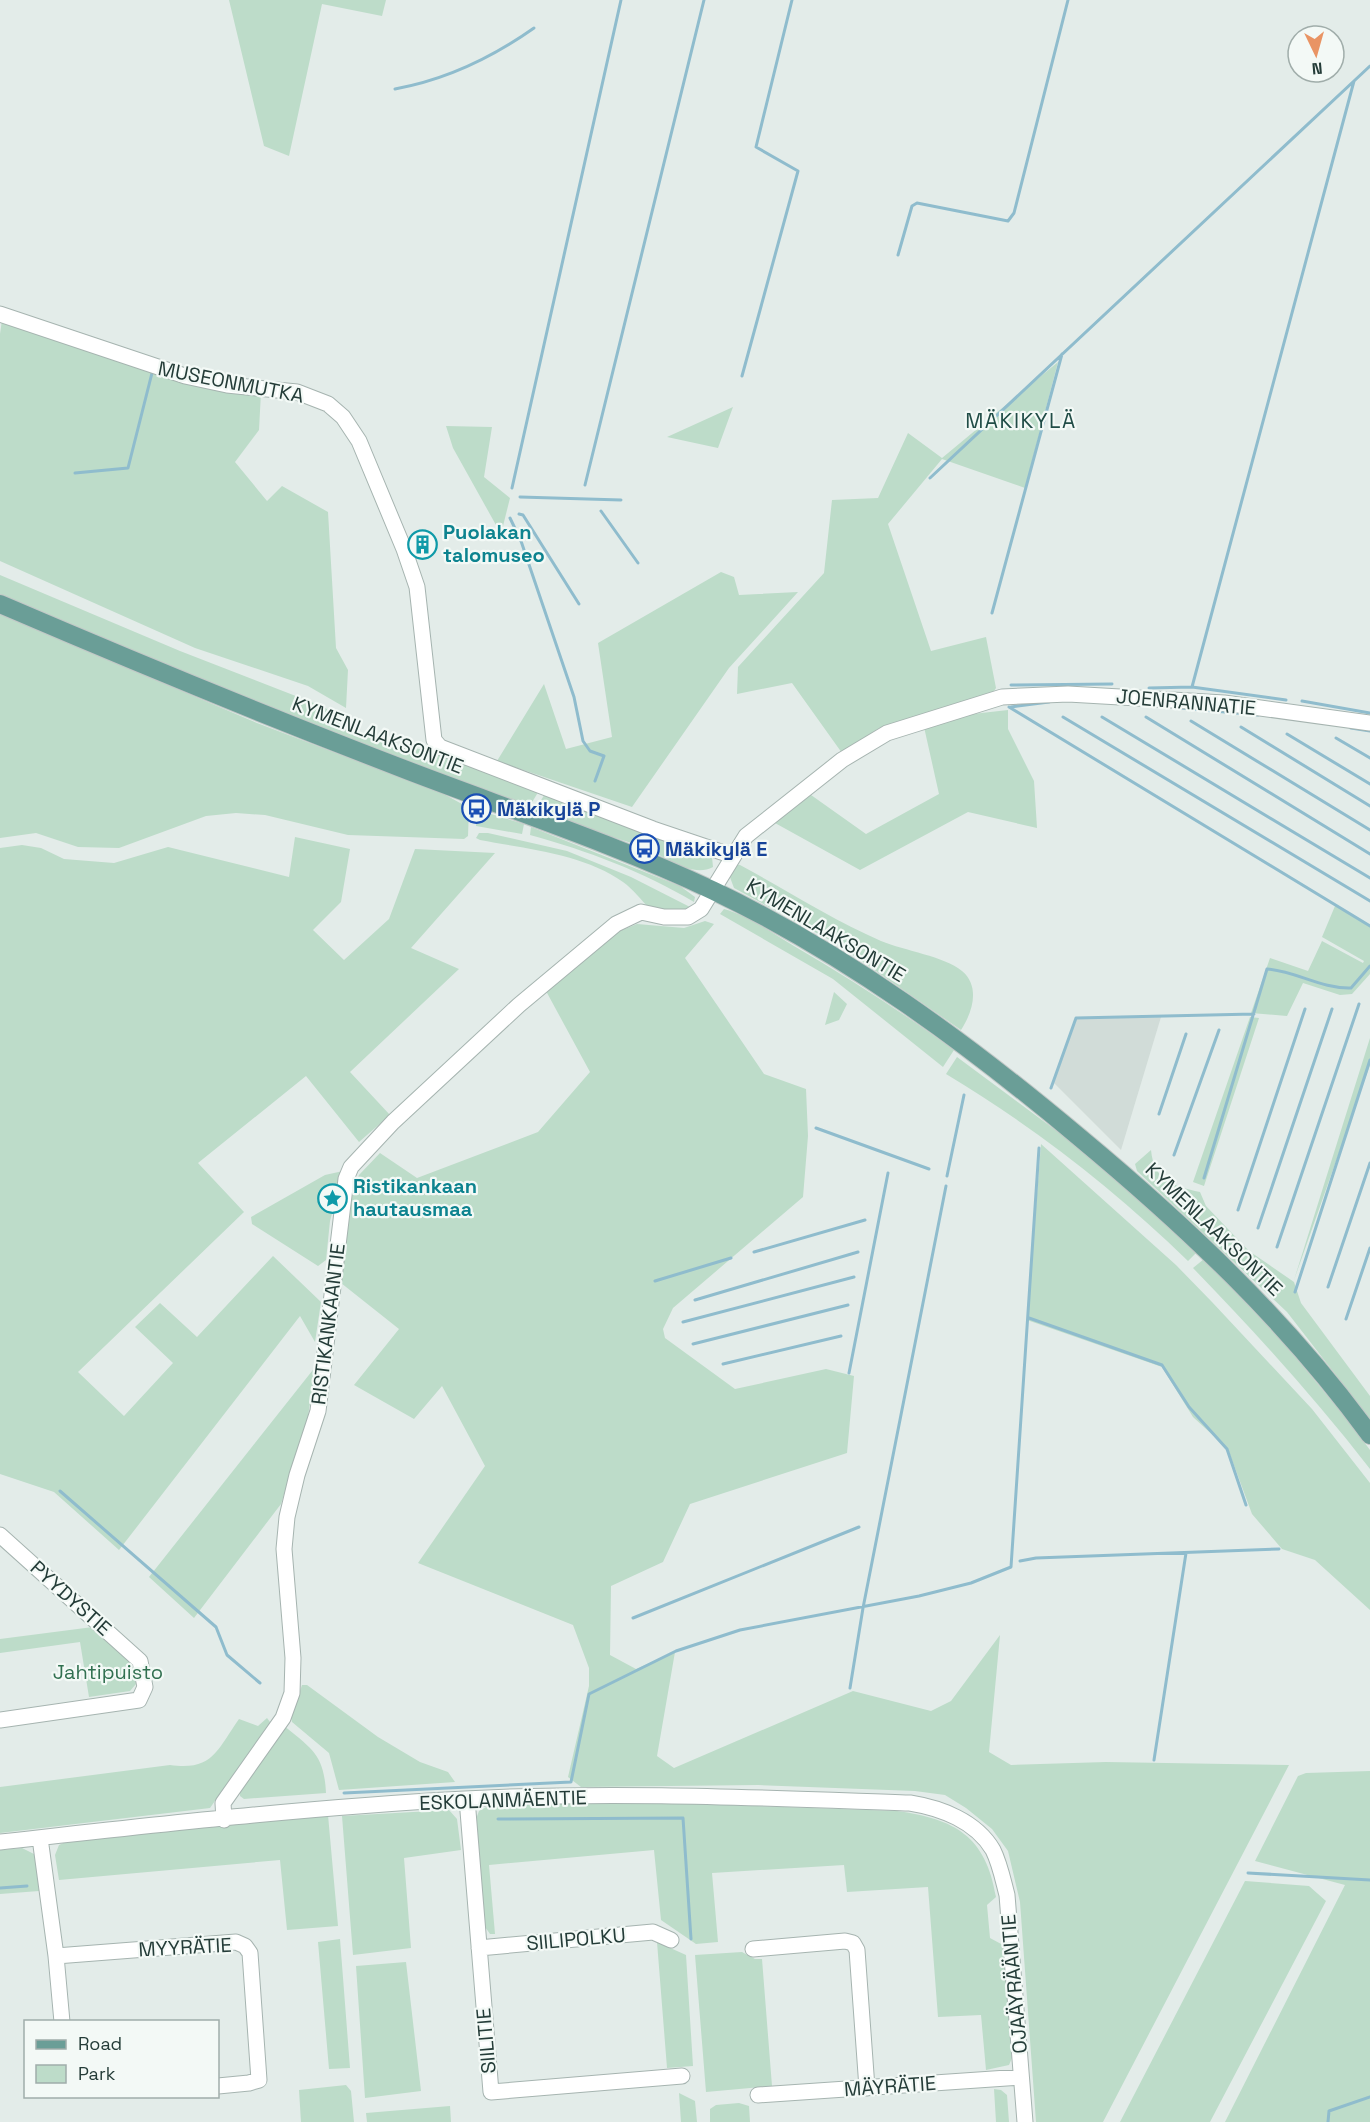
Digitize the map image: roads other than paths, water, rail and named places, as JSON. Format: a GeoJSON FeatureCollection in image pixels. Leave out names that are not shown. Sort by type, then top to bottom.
{"type":"FeatureCollection","features":[{"type":"Feature","properties":{"kind":"main road","name":"KYMENLAAKSONTIE"},"geometry":{"type":"LineString","coordinates":[[0,604],[199,689],[633,856],[711,889],[784,928],[852,969],[1005,1075],[1163,1208],[1207,1249],[1275,1320],[1370,1435]]}},
{"type":"Feature","properties":{"kind":"street","name":"MUSEONMUTKA"},"geometry":{"type":"LineString","coordinates":[[0,314],[144,365],[227,385],[297,392],[335,410],[359,441],[404,549],[414,579],[434,740],[440,747],[653,829],[733,855]]}},
{"type":"Feature","properties":{"kind":"street","name":"JOENRANNATIE"},"geometry":{"type":"LineString","coordinates":[[733,855],[746,836],[842,759],[887,732],[1002,697],[1068,694],[1175,699],[1224,703],[1370,723]]}},
{"type":"Feature","properties":{"kind":"street","name":"RISTIKANKAANTIE"},"geometry":{"type":"LineString","coordinates":[[224,1820],[223,1803],[283,1718],[292,1693],[293,1658],[284,1561],[287,1517],[297,1475],[318,1411],[346,1179],[351,1167],[393,1122],[486,1036],[616,924],[640,912],[664,917],[688,916],[701,909],[733,855]]}},
{"type":"Feature","properties":{"kind":"street","name":"PYYDYSTIE"},"geometry":{"type":"LineString","coordinates":[[0,1535],[140,1661],[145,1687],[139,1700],[0,1720]]}},
{"type":"Feature","properties":{"kind":"street","name":"ESKOLANMÄENTIE"},"geometry":{"type":"LineString","coordinates":[[0,1842],[335,1807],[467,1799],[696,1796],[910,1803],[932,1807],[953,1815],[973,1829],[992,1849]]}},
{"type":"Feature","properties":{"kind":"street","name":"SIILITIE"},"geometry":{"type":"LineString","coordinates":[[467,1799],[490,2092],[682,2076]]}},
{"type":"Feature","properties":{"kind":"street"},"geometry":{"type":"LineString","coordinates":[[40,1838],[56,1956],[62,2020]]}},
{"type":"Feature","properties":{"kind":"street","name":"OJAÄYRÄÄNTIE"},"geometry":{"type":"LineString","coordinates":[[992,1849],[1006,1895],[1025,2122]]}},
{"type":"Feature","properties":{"kind":"street","name":"SIILIPOLKU"},"geometry":{"type":"LineString","coordinates":[[479,1948],[653,1932],[671,1940]]}},
{"type":"Feature","properties":{"kind":"street"},"geometry":{"type":"LineString","coordinates":[[753,1949],[845,1941],[853,1943],[857,1950],[867,2088]]}},
{"type":"Feature","properties":{"kind":"street","name":"MYYRÄTIE"},"geometry":{"type":"LineString","coordinates":[[56,1956],[236,1942],[245,1946],[250,1953],[259,2079],[219,2086]]}},
{"type":"Feature","properties":{"kind":"street","name":"MÄYRÄTIE"},"geometry":{"type":"LineString","coordinates":[[758,2096],[1021,2077]]}},
{"type":"Feature","properties":{"kind":"waterway"},"geometry":{"type":"LineString","coordinates":[[512,488],[621,0]]}},
{"type":"Feature","properties":{"kind":"waterway"},"geometry":{"type":"LineString","coordinates":[[585,485],[704,0]]}},
{"type":"Feature","properties":{"kind":"waterway"},"geometry":{"type":"LineString","coordinates":[[742,376],[798,171],[756,147],[792,0]]}},
{"type":"Feature","properties":{"kind":"waterway"},"geometry":{"type":"LineString","coordinates":[[898,255],[912,206],[917,203],[1008,221],[1014,213],[1068,0]]}},
{"type":"Feature","properties":{"kind":"waterway"},"geometry":{"type":"LineString","coordinates":[[395,89],[432,80],[468,66],[534,28]]}},
{"type":"Feature","properties":{"kind":"waterway"},"geometry":{"type":"LineString","coordinates":[[930,478],[1370,66]]}},
{"type":"Feature","properties":{"kind":"waterway"},"geometry":{"type":"LineString","coordinates":[[1192,687],[1354,81]]}},
{"type":"Feature","properties":{"kind":"waterway"},"geometry":{"type":"LineString","coordinates":[[992,613],[1062,354]]}},
{"type":"Feature","properties":{"kind":"waterway"},"geometry":{"type":"LineString","coordinates":[[75,473],[128,468],[152,373]]}},
{"type":"Feature","properties":{"kind":"waterway"},"geometry":{"type":"LineString","coordinates":[[520,497],[621,500]]}},
{"type":"Feature","properties":{"kind":"waterway"},"geometry":{"type":"LineString","coordinates":[[601,511],[638,563]]}},
{"type":"Feature","properties":{"kind":"waterway"},"geometry":{"type":"LineString","coordinates":[[519,514],[523,515],[579,604]]}},
{"type":"Feature","properties":{"kind":"waterway"},"geometry":{"type":"LineString","coordinates":[[510,518],[521,541],[574,697],[583,741],[590,751],[604,756],[595,781]]}},
{"type":"Feature","properties":{"kind":"waterway"},"geometry":{"type":"LineString","coordinates":[[1011,685],[1112,684]]}},
{"type":"Feature","properties":{"kind":"waterway"},"geometry":{"type":"LineString","coordinates":[[1149,688],[1192,687],[1286,700]]}},
{"type":"Feature","properties":{"kind":"waterway"},"geometry":{"type":"LineString","coordinates":[[1302,701],[1370,713]]}},
{"type":"Feature","properties":{"kind":"waterway"},"geometry":{"type":"LineString","coordinates":[[1011,707],[1049,702]]}},
{"type":"Feature","properties":{"kind":"waterway"},"geometry":{"type":"LineString","coordinates":[[1009,707],[1370,926]]}},
{"type":"Feature","properties":{"kind":"waterway"},"geometry":{"type":"LineString","coordinates":[[1181,708],[1258,715]]}},
{"type":"Feature","properties":{"kind":"waterway"},"geometry":{"type":"LineString","coordinates":[[1063,717],[1370,901]]}},
{"type":"Feature","properties":{"kind":"waterway"},"geometry":{"type":"LineString","coordinates":[[1102,717],[1370,878]]}},
{"type":"Feature","properties":{"kind":"waterway"},"geometry":{"type":"LineString","coordinates":[[1146,717],[1370,854]]}},
{"type":"Feature","properties":{"kind":"waterway"},"geometry":{"type":"LineString","coordinates":[[1191,721],[1370,830]]}},
{"type":"Feature","properties":{"kind":"waterway"},"geometry":{"type":"LineString","coordinates":[[1241,727],[1370,806]]}},
{"type":"Feature","properties":{"kind":"waterway"},"geometry":{"type":"LineString","coordinates":[[1351,728],[1370,731]]}},
{"type":"Feature","properties":{"kind":"waterway"},"geometry":{"type":"LineString","coordinates":[[1287,734],[1370,784]]}},
{"type":"Feature","properties":{"kind":"waterway"},"geometry":{"type":"LineString","coordinates":[[1336,738],[1370,758]]}},
{"type":"Feature","properties":{"kind":"waterway"},"geometry":{"type":"LineString","coordinates":[[1204,1178],[1267,969],[1278,970],[1329,986],[1351,988],[1370,966]]}},
{"type":"Feature","properties":{"kind":"waterway"},"geometry":{"type":"LineString","coordinates":[[1277,1247],[1359,1004]]}},
{"type":"Feature","properties":{"kind":"waterway"},"geometry":{"type":"LineString","coordinates":[[1238,1210],[1305,1009]]}},
{"type":"Feature","properties":{"kind":"waterway"},"geometry":{"type":"LineString","coordinates":[[1258,1228],[1332,1009]]}},
{"type":"Feature","properties":{"kind":"waterway"},"geometry":{"type":"LineString","coordinates":[[1051,1088],[1076,1018],[1254,1014]]}},
{"type":"Feature","properties":{"kind":"waterway"},"geometry":{"type":"LineString","coordinates":[[1174,1155],[1219,1030]]}},
{"type":"Feature","properties":{"kind":"waterway"},"geometry":{"type":"LineString","coordinates":[[1159,1114],[1186,1034]]}},
{"type":"Feature","properties":{"kind":"waterway"},"geometry":{"type":"LineString","coordinates":[[1295,1292],[1370,1060]]}},
{"type":"Feature","properties":{"kind":"waterway"},"geometry":{"type":"LineString","coordinates":[[947,1176],[964,1095]]}},
{"type":"Feature","properties":{"kind":"waterway"},"geometry":{"type":"LineString","coordinates":[[816,1128],[929,1169]]}},
{"type":"Feature","properties":{"kind":"waterway"},"geometry":{"type":"LineString","coordinates":[[344,1793],[571,1782],[589,1694],[676,1651],[740,1630],[919,1596],[971,1583],[1011,1567],[1039,1148]]}},
{"type":"Feature","properties":{"kind":"waterway"},"geometry":{"type":"LineString","coordinates":[[1328,1287],[1370,1163]]}},
{"type":"Feature","properties":{"kind":"waterway"},"geometry":{"type":"LineString","coordinates":[[849,1373],[888,1173]]}},
{"type":"Feature","properties":{"kind":"waterway"},"geometry":{"type":"LineString","coordinates":[[850,1688],[863,1608],[946,1186]]}},
{"type":"Feature","properties":{"kind":"waterway"},"geometry":{"type":"LineString","coordinates":[[754,1252],[865,1220]]}},
{"type":"Feature","properties":{"kind":"waterway"},"geometry":{"type":"LineString","coordinates":[[1346,1319],[1370,1248]]}},
{"type":"Feature","properties":{"kind":"waterway"},"geometry":{"type":"LineString","coordinates":[[695,1300],[858,1252]]}},
{"type":"Feature","properties":{"kind":"waterway"},"geometry":{"type":"LineString","coordinates":[[655,1281],[731,1258]]}},
{"type":"Feature","properties":{"kind":"waterway"},"geometry":{"type":"LineString","coordinates":[[683,1322],[854,1277]]}},
{"type":"Feature","properties":{"kind":"waterway"},"geometry":{"type":"LineString","coordinates":[[693,1344],[848,1305]]}},
{"type":"Feature","properties":{"kind":"waterway"},"geometry":{"type":"LineString","coordinates":[[1029,1318],[1162,1365],[1189,1407],[1227,1449],[1246,1505]]}},
{"type":"Feature","properties":{"kind":"waterway"},"geometry":{"type":"LineString","coordinates":[[723,1364],[841,1336]]}},
{"type":"Feature","properties":{"kind":"waterway"},"geometry":{"type":"LineString","coordinates":[[60,1491],[216,1627],[227,1655],[260,1683]]}},
{"type":"Feature","properties":{"kind":"waterway"},"geometry":{"type":"LineString","coordinates":[[633,1618],[859,1527]]}},
{"type":"Feature","properties":{"kind":"waterway"},"geometry":{"type":"LineString","coordinates":[[1020,1561],[1036,1558],[1279,1549]]}},
{"type":"Feature","properties":{"kind":"waterway"},"geometry":{"type":"LineString","coordinates":[[1154,1760],[1186,1553]]}},
{"type":"Feature","properties":{"kind":"waterway"},"geometry":{"type":"LineString","coordinates":[[498,1819],[683,1818],[691,1939]]}},
{"type":"Feature","properties":{"kind":"waterway"},"geometry":{"type":"LineString","coordinates":[[1248,1873],[1370,1880]]}},
{"type":"Feature","properties":{"kind":"waterway"},"geometry":{"type":"LineString","coordinates":[[0,1888],[27,1886]]}},
{"type":"Feature","properties":{"kind":"waterway"},"geometry":{"type":"LineString","coordinates":[[1328,2122],[1329,2111],[1370,2097]]}},
{"type":"Feature","properties":{"kind":"place","name":"Puolakan talomuseo"},"geometry":{"type":"Point","coordinates":[422,544]}},
{"type":"Feature","properties":{"kind":"place","name":"Mäkikylä P"},"geometry":{"type":"Point","coordinates":[476,809]}},
{"type":"Feature","properties":{"kind":"place","name":"Mäkikylä E"},"geometry":{"type":"Point","coordinates":[644,849]}},
{"type":"Feature","properties":{"kind":"place","name":"Ristikankaan hautausmaa"},"geometry":{"type":"Point","coordinates":[332,1198]}},
{"type":"Feature","properties":{"kind":"district","name":"MÄKIKYLÄ"},"geometry":{"type":"Point","coordinates":[1021,421]}},
{"type":"Feature","properties":{"kind":"park label","name":"Jahtipuisto"},"geometry":{"type":"Point","coordinates":[108,1672]}}]}
